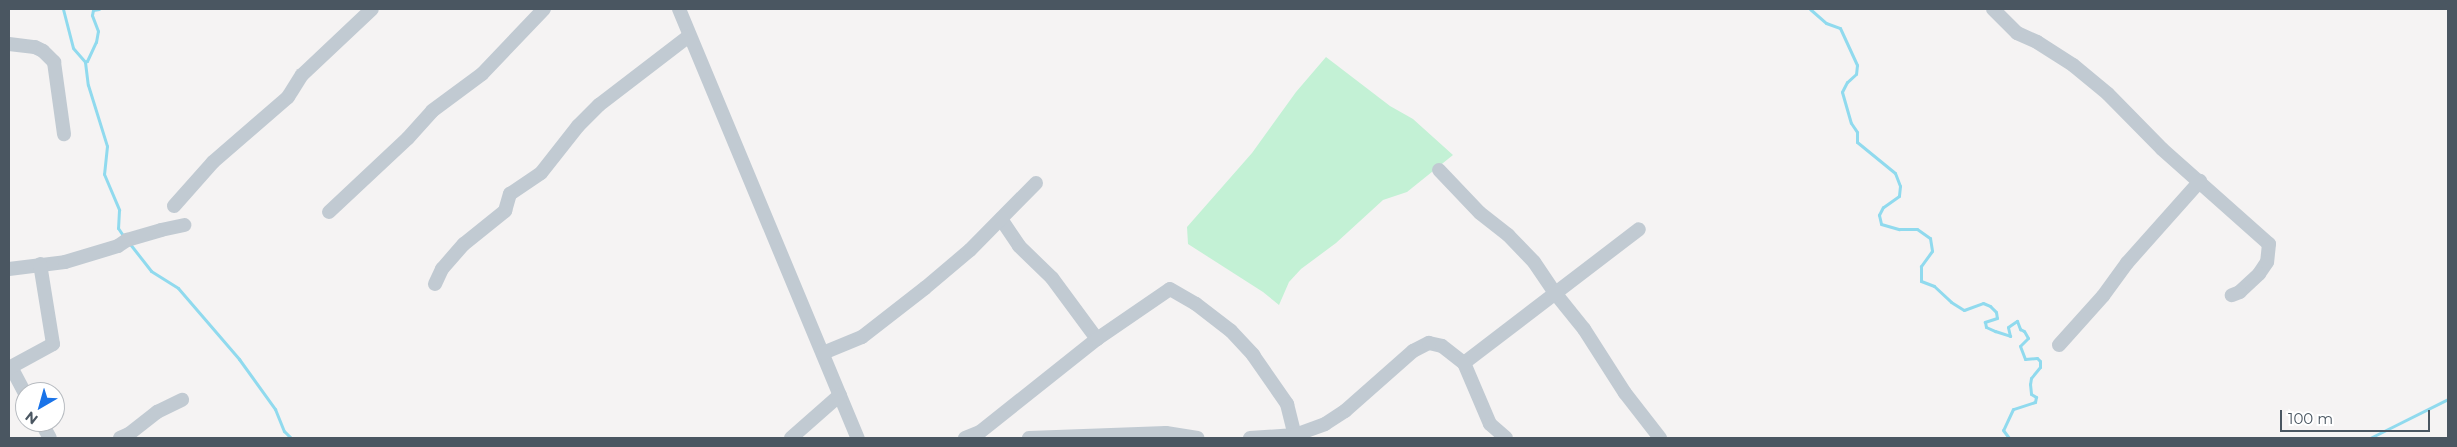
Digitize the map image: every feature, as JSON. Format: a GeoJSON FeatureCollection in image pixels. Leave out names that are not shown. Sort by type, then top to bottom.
{"type":"FeatureCollection","features":[{"type":"Feature","properties":{"kind":"street"},"geometry":{"type":"LineString","coordinates":[[174,206],[213,162],[288,97],[302,75],[372,9]]}},
{"type":"Feature","properties":{"kind":"street"},"geometry":{"type":"LineString","coordinates":[[329,212],[388,157],[432,111],[482,74],[544,9]]}},
{"type":"Feature","properties":{"kind":"street"},"geometry":{"type":"LineString","coordinates":[[679,9],[858,438]]}},
{"type":"Feature","properties":{"kind":"street"},"geometry":{"type":"LineString","coordinates":[[1993,9],[2017,33],[2038,42],[2073,65],[2108,94],[2162,149],[2269,244],[2267,262],[2259,274],[2240,292],[2232,295]]}},
{"type":"Feature","properties":{"kind":"street"},"geometry":{"type":"LineString","coordinates":[[436,284],[442,269],[464,244],[505,211],[510,194],[541,173],[585,119],[599,105],[689,36]]}},
{"type":"Feature","properties":{"kind":"street"},"geometry":{"type":"LineString","coordinates":[[9,44],[35,47],[44,51],[54,62],[64,134]]}},
{"type":"Feature","properties":{"kind":"street"},"geometry":{"type":"LineString","coordinates":[[1439,170],[1480,213],[1508,235],[1534,262],[1555,293],[1584,329],[1624,393],[1660,438]]}},
{"type":"Feature","properties":{"kind":"street"},"geometry":{"type":"LineString","coordinates":[[2059,345],[2103,296],[2126,264],[2200,181]]}},
{"type":"Feature","properties":{"kind":"street"},"geometry":{"type":"LineString","coordinates":[[823,353],[862,337],[970,250],[1036,182]]}},
{"type":"Feature","properties":{"kind":"street"},"geometry":{"type":"LineString","coordinates":[[1001,219],[1019,246],[1052,278],[1097,339]]}},
{"type":"Feature","properties":{"kind":"street"},"geometry":{"type":"LineString","coordinates":[[9,269],[65,262],[118,246],[127,240],[184,225]]}},
{"type":"Feature","properties":{"kind":"street"},"geometry":{"type":"LineString","coordinates":[[1464,363],[1639,229]]}},
{"type":"Feature","properties":{"kind":"street"},"geometry":{"type":"LineString","coordinates":[[19,382],[10,367],[53,344],[40,264]]}},
{"type":"Feature","properties":{"kind":"street"},"geometry":{"type":"LineString","coordinates":[[965,438],[982,435],[1097,339],[1170,289],[1196,304],[1231,331],[1253,355],[1287,404],[1295,436]]}},
{"type":"Feature","properties":{"kind":"street"},"geometry":{"type":"LineString","coordinates":[[1250,438],[1295,436],[1314,430],[1345,411],[1413,351],[1429,343],[1442,346],[1464,363],[1490,424],[1506,438]]}},
{"type":"Feature","properties":{"kind":"street"},"geometry":{"type":"LineString","coordinates":[[791,438],[840,395]]}},
{"type":"Feature","properties":{"kind":"street"},"geometry":{"type":"LineString","coordinates":[[120,438],[129,434],[158,412],[182,400]]}},
{"type":"Feature","properties":{"kind":"street"},"geometry":{"type":"LineString","coordinates":[[1029,438],[1081,435],[1107,437],[1166,433],[1198,438]]}},
{"type":"Feature","properties":{"kind":"green space"},"geometry":{"type":"Polygon","coordinates":[[[1326,57],[1390,106],[1413,119],[1453,155],[1407,192],[1383,200],[1336,243],[1301,269],[1289,282],[1279,305],[1263,292],[1188,244],[1187,227],[1252,153],[1296,92],[1326,57]]]}},
{"type":"Feature","properties":{"kind":"waterway"},"geometry":{"type":"LineString","coordinates":[[63,9],[73,48],[85,62],[88,85],[107,146],[104,174],[119,210],[118,228],[124,237]]}},
{"type":"Feature","properties":{"kind":"waterway"},"geometry":{"type":"LineString","coordinates":[[85,62],[96,42],[98,31],[92,15],[93,10],[99,9]]}},
{"type":"Feature","properties":{"kind":"waterway"},"geometry":{"type":"LineString","coordinates":[[1810,9],[1826,23],[1840,28],[1857,65],[1856,74],[1847,82],[1842,92],[1851,123],[1857,132],[1857,142],[1895,173],[1900,186],[1899,196],[1883,207],[1879,215],[1881,224],[1899,229],[1917,229],[1930,238],[1932,251],[1921,266],[1921,281],[1934,286],[1951,302],[1964,310],[1983,303],[1990,306],[1996,312],[1997,318],[1985,322],[1986,327],[1995,331],[2010,336],[2008,327],[2017,321],[2020,329],[2024,331],[2028,338],[2020,346],[2025,359],[2037,358],[2040,361],[2040,367],[2031,378],[2030,384],[2031,394],[2036,397],[2035,402],[2013,409],[2003,430],[2009,438]]}},
{"type":"Feature","properties":{"kind":"waterway"},"geometry":{"type":"LineString","coordinates":[[130,244],[151,271],[178,288],[239,359],[275,409],[284,431],[291,438]]}},
{"type":"Feature","properties":{"kind":"waterway"},"geometry":{"type":"LineString","coordinates":[[2370,438],[2448,399]]}}]}
